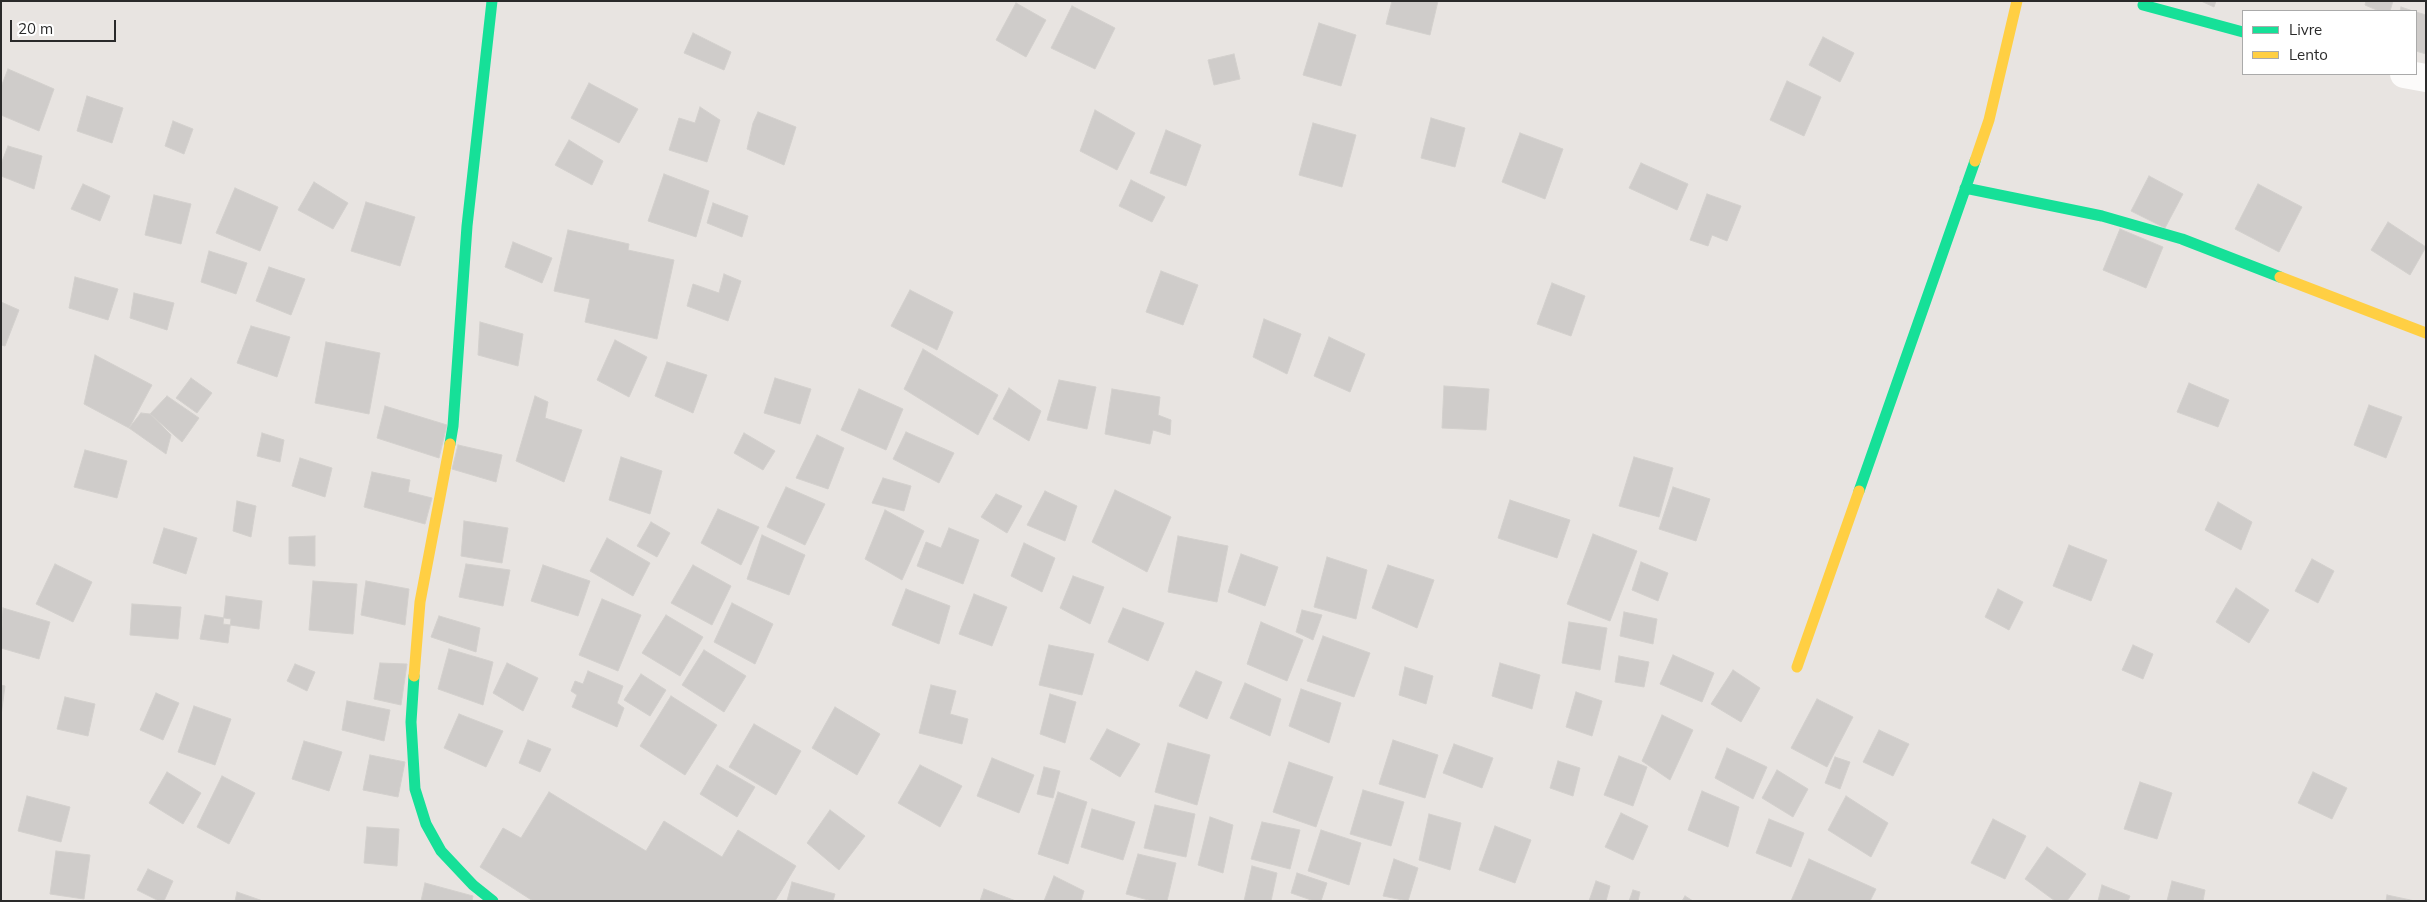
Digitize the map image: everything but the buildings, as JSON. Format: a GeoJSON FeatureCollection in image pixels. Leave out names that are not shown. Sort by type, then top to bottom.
{"type":"FeatureCollection","features":[{"type":"Feature","properties":{"kind":"street"},"geometry":{"type":"LineString","coordinates":[[492,1],[468,226],[453,426],[420,602],[412,722],[415,789],[426,824],[441,851],[474,885],[493,901]]}},
{"type":"Feature","properties":{"kind":"street"},"geometry":{"type":"LineString","coordinates":[[1797,667],[1989,120],[2017,1]]}},
{"type":"Feature","properties":{"kind":"street"},"geometry":{"type":"LineString","coordinates":[[2143,5],[2242,32]]}},
{"type":"Feature","properties":{"kind":"street"},"geometry":{"type":"LineString","coordinates":[[2410,75],[2426,78]]}},
{"type":"Feature","properties":{"kind":"street"},"geometry":{"type":"LineString","coordinates":[[1965,188],[2102,216],[2182,239],[2426,333]]}},
{"type":"Feature","properties":{"kind":"traffic: fast"},"geometry":{"type":"LineString","coordinates":[[450,444],[453,426],[467,226],[492,1]]}},
{"type":"Feature","properties":{"kind":"traffic: fast"},"geometry":{"type":"LineString","coordinates":[[2143,5],[2242,32]]}},
{"type":"Feature","properties":{"kind":"traffic: fast"},"geometry":{"type":"LineString","coordinates":[[1859,491],[1975,161]]}},
{"type":"Feature","properties":{"kind":"traffic: fast"},"geometry":{"type":"LineString","coordinates":[[1965,188],[2102,216],[2182,239],[2280,277]]}},
{"type":"Feature","properties":{"kind":"traffic: fast"},"geometry":{"type":"LineString","coordinates":[[414,676],[411,722],[415,789],[426,824],[441,851],[473,885],[493,901]]}},
{"type":"Feature","properties":{"kind":"traffic: slow"},"geometry":{"type":"LineString","coordinates":[[1975,161],[1989,120],[2017,1]]}},
{"type":"Feature","properties":{"kind":"traffic: slow"},"geometry":{"type":"LineString","coordinates":[[2280,277],[2426,333]]}},
{"type":"Feature","properties":{"kind":"traffic: slow"},"geometry":{"type":"LineString","coordinates":[[414,676],[420,602],[450,444]]}},
{"type":"Feature","properties":{"kind":"traffic: slow"},"geometry":{"type":"LineString","coordinates":[[1797,667],[1859,491]]}}]}
